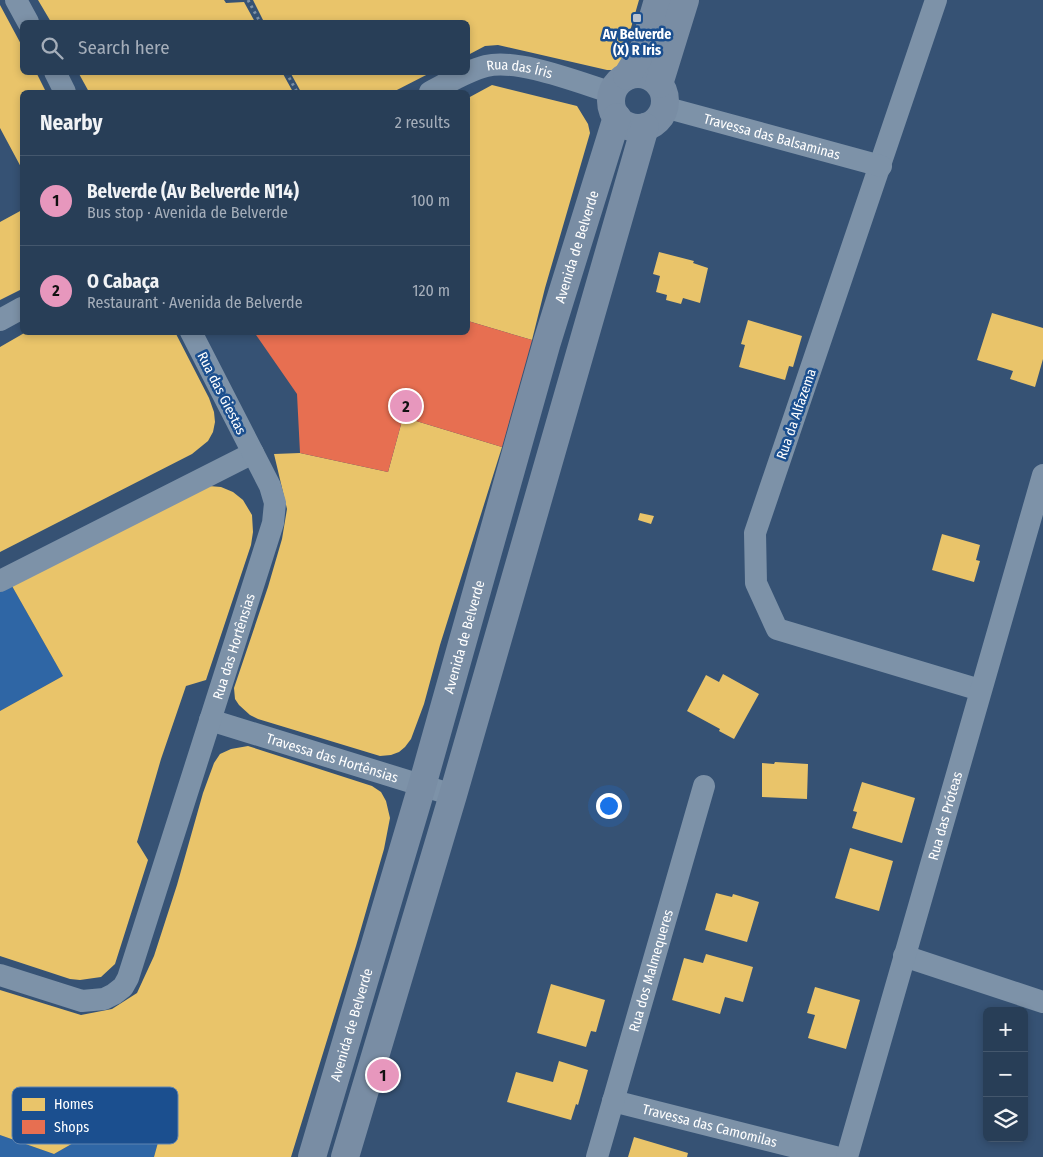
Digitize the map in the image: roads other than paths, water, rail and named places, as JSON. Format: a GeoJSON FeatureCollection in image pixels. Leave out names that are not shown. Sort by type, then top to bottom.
{"type":"FeatureCollection","features":[{"type":"Feature","properties":{"kind":"main road","name":"Avenida de Belverde"},"geometry":{"type":"LineString","coordinates":[[312,1157],[422,786],[544,351],[619,95],[644,48],[658,0]]}},
{"type":"Feature","properties":{"kind":"main road"},"geometry":{"type":"LineString","coordinates":[[662,96],[653,78],[636,74],[619,95],[627,126],[645,127],[653,124],[660,117],[662,96],[685,0]]}},
{"type":"Feature","properties":{"kind":"main road"},"geometry":{"type":"LineString","coordinates":[[345,1157],[453,794],[645,127]]}},
{"type":"Feature","properties":{"kind":"street"},"geometry":{"type":"LineString","coordinates":[[16,0],[27,20]]}},
{"type":"Feature","properties":{"kind":"street","name":"Rua da Alfazema"},"geometry":{"type":"LineString","coordinates":[[936,0],[755,533],[756,583],[777,629],[980,690]]}},
{"type":"Feature","properties":{"kind":"street","name":"Rua das Íris"},"geometry":{"type":"LineString","coordinates":[[470,72],[487,66],[504,64],[534,69],[619,95]]}},
{"type":"Feature","properties":{"kind":"street"},"geometry":{"type":"LineString","coordinates":[[56,75],[64,90]]}},
{"type":"Feature","properties":{"kind":"street","name":"Rua das Íris"},"geometry":{"type":"LineString","coordinates":[[434,90],[463,75]]}},
{"type":"Feature","properties":{"kind":"street","name":"Travessa das Balsaminas"},"geometry":{"type":"LineString","coordinates":[[662,96],[881,166]]}},
{"type":"Feature","properties":{"kind":"street"},"geometry":{"type":"LineString","coordinates":[[0,320],[20,309]]}},
{"type":"Feature","properties":{"kind":"street","name":"Rua das Giestas"},"geometry":{"type":"LineString","coordinates":[[193,335],[253,453]]}},
{"type":"Feature","properties":{"kind":"street"},"geometry":{"type":"LineString","coordinates":[[0,580],[253,453]]}},
{"type":"Feature","properties":{"kind":"street","name":"Rua das Hortênsias"},"geometry":{"type":"LineString","coordinates":[[0,975],[82,1002],[104,999],[123,987],[128,978],[272,523],[274,502],[270,486],[253,453]]}},
{"type":"Feature","properties":{"kind":"street","name":"Rua das Próteas"},"geometry":{"type":"LineString","coordinates":[[847,1157],[1043,475]]}},
{"type":"Feature","properties":{"kind":"street","name":"Travessa das Hortênsias"},"geometry":{"type":"LineString","coordinates":[[210,720],[453,794]]}},
{"type":"Feature","properties":{"kind":"street","name":"Rua dos Malmequeres"},"geometry":{"type":"LineString","coordinates":[[597,1157],[704,786]]}},
{"type":"Feature","properties":{"kind":"street"},"geometry":{"type":"LineString","coordinates":[[904,956],[1043,1002]]}},
{"type":"Feature","properties":{"kind":"street","name":"Travessa das Camomilas"},"geometry":{"type":"LineString","coordinates":[[613,1102],[835,1157]]}},
{"type":"Feature","properties":{"kind":"place","name":"Av Belverde (X) R Iris"},"geometry":{"type":"Point","coordinates":[637,18]}},
{"type":"Feature","properties":{"kind":"place","name":"O Cabaça"},"geometry":{"type":"Point","coordinates":[406,406]}},
{"type":"Feature","properties":{"kind":"place","name":"Belverde (Av Belverde N14)"},"geometry":{"type":"Point","coordinates":[383,1075]}}]}
